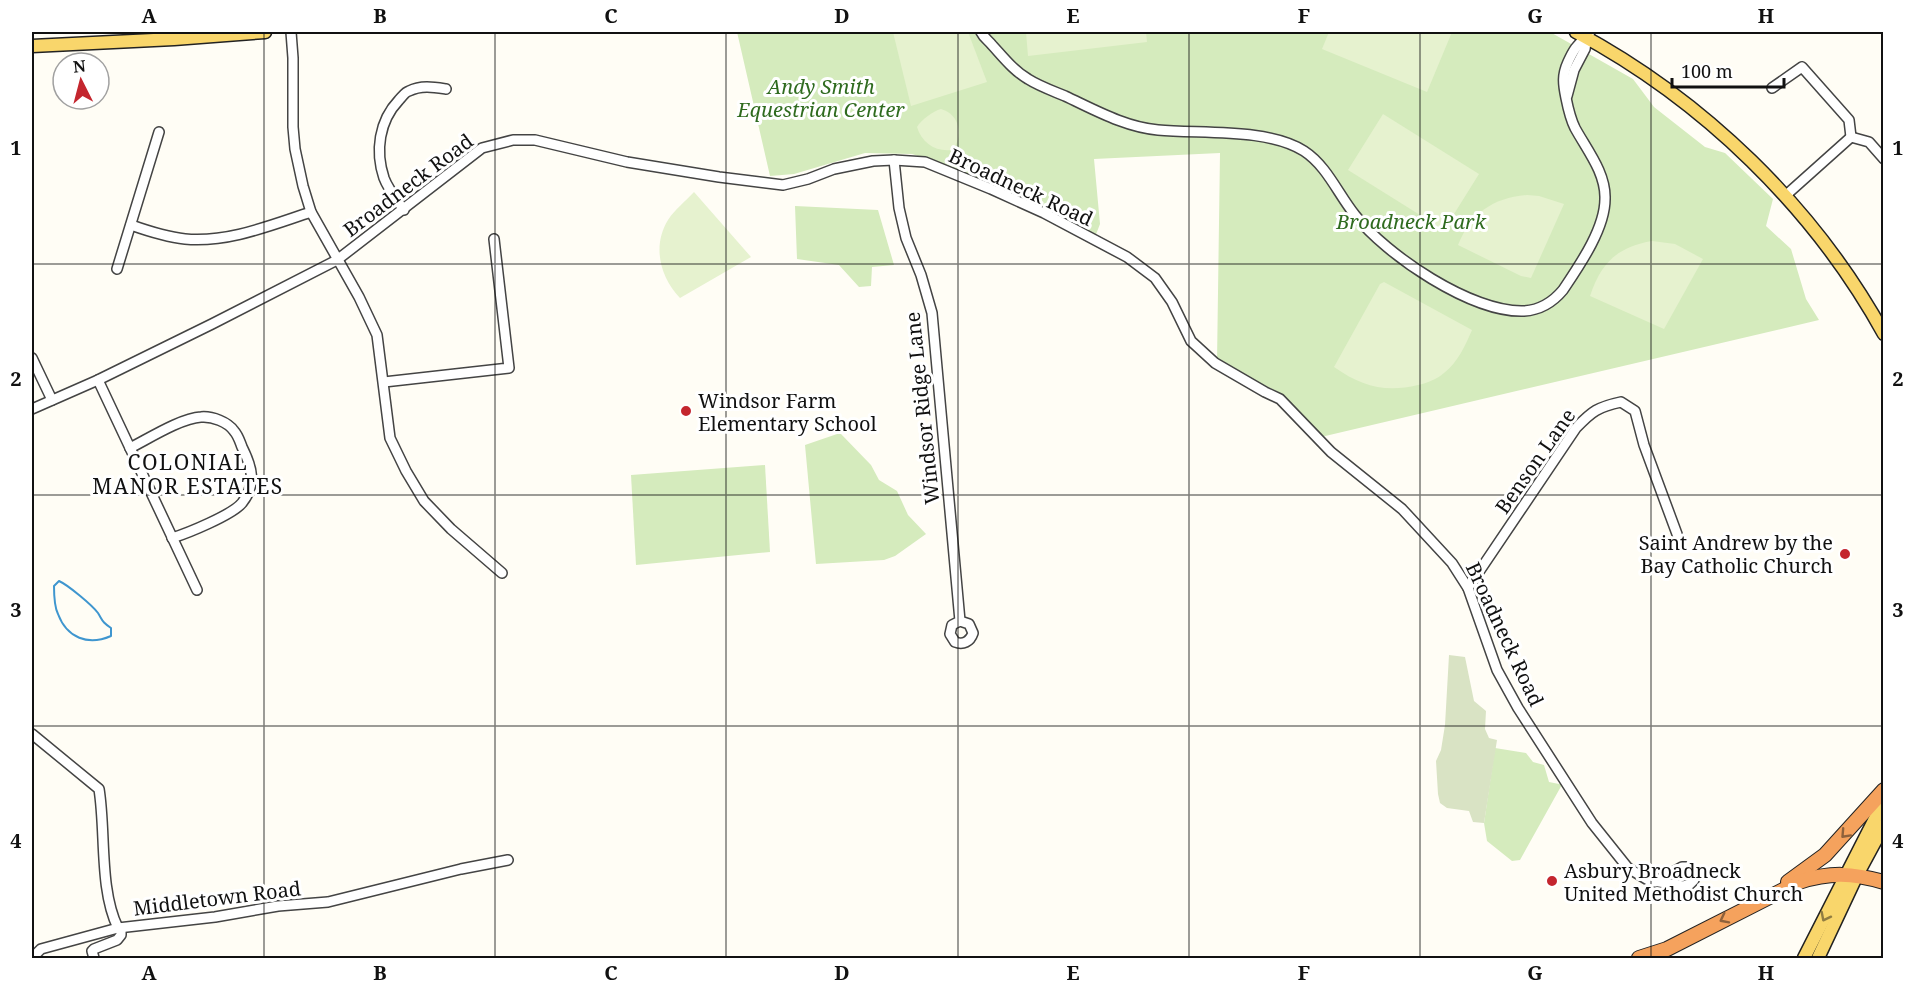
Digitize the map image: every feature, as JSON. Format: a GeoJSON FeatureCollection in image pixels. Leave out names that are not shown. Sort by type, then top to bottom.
{"type":"FeatureCollection","features":[{"type":"Feature","properties":{"kind":"highway"},"geometry":{"type":"LineString","coordinates":[[1639,958],[1667,949],[1790,881],[1825,855],[1884,790]]}},
{"type":"Feature","properties":{"kind":"highway"},"geometry":{"type":"LineString","coordinates":[[1746,907],[1820,875],[1851,875],[1884,882]]}},
{"type":"Feature","properties":{"kind":"main road"},"geometry":{"type":"LineString","coordinates":[[32,46],[265,32]]}},
{"type":"Feature","properties":{"kind":"main road"},"geometry":{"type":"LineString","coordinates":[[1584,33],[1691,107],[1736,146],[1808,223],[1848,276],[1884,334]]}},
{"type":"Feature","properties":{"kind":"main road"},"geometry":{"type":"LineString","coordinates":[[1818,958],[1884,801]]}},
{"type":"Feature","properties":{"kind":"main road"},"geometry":{"type":"LineString","coordinates":[[1804,958],[1851,875],[1884,825]]}},
{"type":"Feature","properties":{"kind":"street"},"geometry":{"type":"LineString","coordinates":[[291,32],[295,149],[303,186],[311,212],[359,297],[377,335],[390,438],[424,501],[451,529],[502,573]]}},
{"type":"Feature","properties":{"kind":"street"},"geometry":{"type":"LineString","coordinates":[[981,32],[1009,66],[1029,80],[1127,124],[1158,130],[1277,138],[1288,142],[1314,158],[1355,215],[1383,245],[1429,278],[1482,302],[1523,311],[1550,303],[1563,290],[1594,237],[1603,213],[1605,198],[1602,178],[1574,126],[1568,110],[1563,82],[1565,68],[1584,33]]}},
{"type":"Feature","properties":{"kind":"street"},"geometry":{"type":"LineString","coordinates":[[987,32],[992,45]]}},
{"type":"Feature","properties":{"kind":"street"},"geometry":{"type":"LineString","coordinates":[[1772,88],[1802,67],[1849,120],[1851,137]]}},
{"type":"Feature","properties":{"kind":"street"},"geometry":{"type":"LineString","coordinates":[[404,210],[385,180],[379,157],[379,141],[384,123],[392,107],[407,91],[426,86],[446,89]]}},
{"type":"Feature","properties":{"kind":"street"},"geometry":{"type":"LineString","coordinates":[[117,269],[159,132]]}},
{"type":"Feature","properties":{"kind":"street"},"geometry":{"type":"LineString","coordinates":[[1785,196],[1851,137]]}},
{"type":"Feature","properties":{"kind":"street"},"geometry":{"type":"LineString","coordinates":[[1851,137],[1869,142],[1884,159]]}},
{"type":"Feature","properties":{"kind":"street","name":"Broadneck Road"},"geometry":{"type":"LineString","coordinates":[[32,409],[98,380],[337,260],[482,148],[513,140],[535,140],[627,162],[719,177],[783,184],[808,179],[834,169],[873,161],[925,162],[1044,213],[1135,263],[1155,278],[1172,302],[1191,341],[1215,363],[1281,399],[1331,452],[1402,509],[1452,563],[1468,588],[1497,670],[1518,708],[1592,824],[1628,868],[1655,882]]}},
{"type":"Feature","properties":{"kind":"street","name":"Windsor Ridge Lane"},"geometry":{"type":"LineString","coordinates":[[894,160],[899,208],[906,238],[921,275],[932,313],[960,621]]}},
{"type":"Feature","properties":{"kind":"street"},"geometry":{"type":"LineString","coordinates":[[130,225],[185,239],[207,239],[241,234],[311,212]]}},
{"type":"Feature","properties":{"kind":"street"},"geometry":{"type":"LineString","coordinates":[[384,382],[509,368],[494,239]]}},
{"type":"Feature","properties":{"kind":"street"},"geometry":{"type":"LineString","coordinates":[[32,358],[52,400]]}},
{"type":"Feature","properties":{"kind":"street"},"geometry":{"type":"LineString","coordinates":[[98,380],[196,590]]}},
{"type":"Feature","properties":{"kind":"street","name":"Benson Lane"},"geometry":{"type":"LineString","coordinates":[[1468,588],[1576,428],[1601,406],[1621,402],[1635,411],[1644,445],[1677,534]]}},
{"type":"Feature","properties":{"kind":"street"},"geometry":{"type":"LineString","coordinates":[[130,448],[190,418],[209,417],[229,426],[234,431],[251,466],[251,485],[237,508],[172,538]]}},
{"type":"Feature","properties":{"kind":"street","name":"Middletown Road"},"geometry":{"type":"LineString","coordinates":[[32,734],[99,789],[110,903],[114,919],[120,928],[215,917],[278,906],[328,902],[461,869],[508,860]]}},
{"type":"Feature","properties":{"kind":"street"},"geometry":{"type":"LineString","coordinates":[[32,958],[41,949],[49,946],[120,928],[121,935],[117,940],[92,951],[94,958]]}},
{"type":"Feature","properties":{"kind":"green space","name":"Broadneck Park"},"geometry":{"type":"Polygon","coordinates":[[[737,32],[1550,32],[1633,79],[1654,107],[1705,147],[1725,153],[1773,199],[1766,226],[1791,249],[1806,299],[1819,320],[1321,437],[1278,392],[1217,362],[1220,153],[1094,159],[1100,224],[1095,237],[944,164],[912,154],[865,153],[794,174],[770,176],[737,32]]]}},
{"type":"Feature","properties":{"kind":"green space"},"geometry":{"type":"Polygon","coordinates":[[[893,32],[968,32],[987,82],[911,106],[893,32]]]}},
{"type":"Feature","properties":{"kind":"green space"},"geometry":{"type":"Polygon","coordinates":[[[1026,32],[1146,32],[1147,42],[1028,56],[1026,32]]]}},
{"type":"Feature","properties":{"kind":"green space"},"geometry":{"type":"Polygon","coordinates":[[[1329,32],[1452,32],[1427,92],[1322,49],[1329,32]]]}},
{"type":"Feature","properties":{"kind":"green space"},"geometry":{"type":"Polygon","coordinates":[[[941,109],[952,116],[958,127],[958,139],[952,150],[940,150],[930,145],[922,138],[917,127],[928,116],[941,109]]]}},
{"type":"Feature","properties":{"kind":"green space"},"geometry":{"type":"Polygon","coordinates":[[[1383,114],[1479,174],[1444,230],[1348,170],[1383,114]]]}},
{"type":"Feature","properties":{"kind":"green space"},"geometry":{"type":"Polygon","coordinates":[[[694,192],[751,257],[680,298],[667,281],[663,271],[659,251],[660,240],[668,220],[694,192]]]}},
{"type":"Feature","properties":{"kind":"green space"},"geometry":{"type":"Polygon","coordinates":[[[1527,195],[1539,196],[1564,204],[1531,278],[1521,276],[1458,245],[1469,224],[1485,209],[1504,200],[1527,195]]]}},
{"type":"Feature","properties":{"kind":"green space"},"geometry":{"type":"Polygon","coordinates":[[[795,206],[878,210],[894,265],[872,267],[871,286],[859,287],[839,265],[797,259],[795,206]]]}},
{"type":"Feature","properties":{"kind":"green space"},"geometry":{"type":"Polygon","coordinates":[[[1652,241],[1675,244],[1703,259],[1664,329],[1590,296],[1599,274],[1612,258],[1629,247],[1652,241]]]}},
{"type":"Feature","properties":{"kind":"green space"},"geometry":{"type":"Polygon","coordinates":[[[1384,282],[1472,330],[1457,359],[1449,369],[1435,379],[1406,387],[1384,388],[1354,379],[1334,367],[1380,284],[1384,282]]]}},
{"type":"Feature","properties":{"kind":"green space"},"geometry":{"type":"Polygon","coordinates":[[[840,433],[871,465],[879,480],[897,491],[908,515],[926,534],[895,556],[884,560],[816,564],[805,445],[840,433]]]}},
{"type":"Feature","properties":{"kind":"green space"},"geometry":{"type":"Polygon","coordinates":[[[765,465],[770,552],[636,565],[631,475],[765,465]]]}},
{"type":"Feature","properties":{"kind":"green space"},"geometry":{"type":"Polygon","coordinates":[[[1449,655],[1465,657],[1474,701],[1486,711],[1485,729],[1489,738],[1497,740],[1484,823],[1473,822],[1469,811],[1447,808],[1440,803],[1438,794],[1436,761],[1441,750],[1445,725],[1449,655]]]}},
{"type":"Feature","properties":{"kind":"green space"},"geometry":{"type":"Polygon","coordinates":[[[1495,748],[1526,753],[1533,762],[1544,765],[1549,782],[1559,784],[1564,781],[1520,860],[1512,861],[1487,841],[1484,823],[1495,748]]]}},
{"type":"Feature","properties":{"kind":"waterway"},"geometry":{"type":"LineString","coordinates":[[59,581],[95,609],[104,623],[111,628],[111,636],[86,640],[67,629],[55,604],[54,586],[59,581]]}},
{"type":"Feature","properties":{"kind":"place","name":"Windsor Farm Elementary School"},"geometry":{"type":"Point","coordinates":[686,411]}},
{"type":"Feature","properties":{"kind":"place","name":"Saint Andrew by the Bay Catholic Church"},"geometry":{"type":"Point","coordinates":[1845,554]}},
{"type":"Feature","properties":{"kind":"place","name":"Asbury Broadneck United Methodist Church"},"geometry":{"type":"Point","coordinates":[1552,881]}},
{"type":"Feature","properties":{"kind":"district","name":"COLONIAL MANOR ESTATES"},"geometry":{"type":"Point","coordinates":[188,474]}},
{"type":"Feature","properties":{"kind":"park label","name":"Andy Smith Equestrian Center"},"geometry":{"type":"Point","coordinates":[821,98]}}]}
